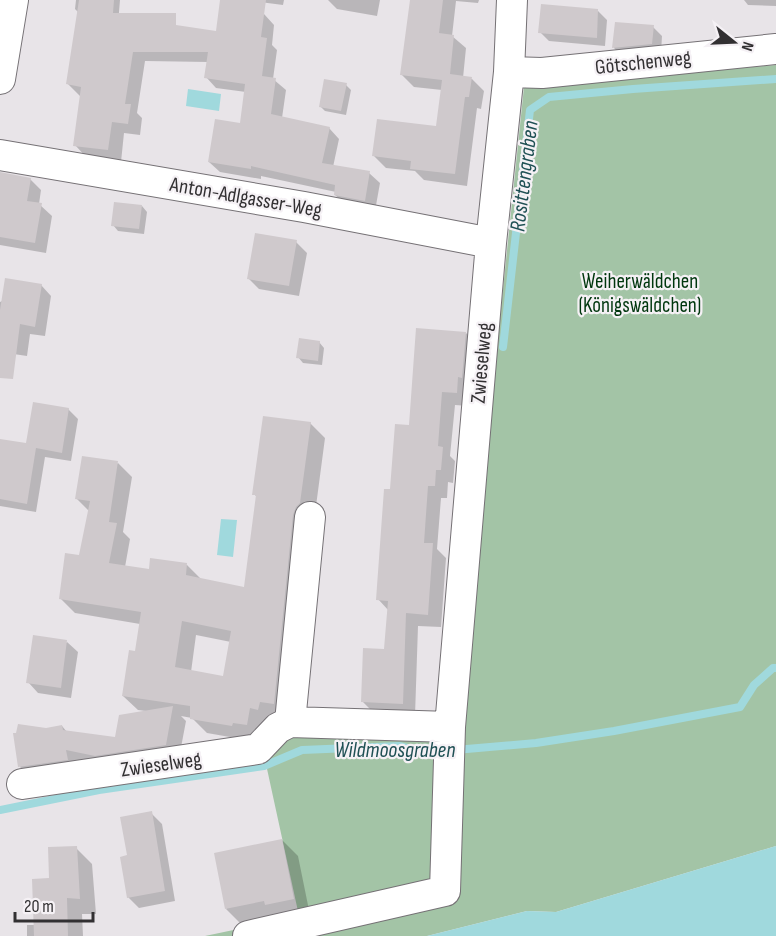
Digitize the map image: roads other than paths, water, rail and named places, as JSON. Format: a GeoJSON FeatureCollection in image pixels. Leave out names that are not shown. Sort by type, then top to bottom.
{"type":"FeatureCollection","features":[{"type":"Feature","properties":{"kind":"street"},"geometry":{"type":"LineString","coordinates":[[0,79],[14,0]]}},
{"type":"Feature","properties":{"kind":"street","name":"Zwieselweg"},"geometry":{"type":"LineString","coordinates":[[248,936],[445,891],[449,743],[491,243],[509,72],[512,0]]}},
{"type":"Feature","properties":{"kind":"street","name":"Götschenweg"},"geometry":{"type":"LineString","coordinates":[[509,72],[542,73],[776,50]]}},
{"type":"Feature","properties":{"kind":"street","name":"Anton-Adlgasser-Weg"},"geometry":{"type":"LineString","coordinates":[[0,155],[304,207],[491,243]]}},
{"type":"Feature","properties":{"kind":"street"},"geometry":{"type":"LineString","coordinates":[[310,517],[290,722],[449,743]]}},
{"type":"Feature","properties":{"kind":"street","name":"Zwieselweg"},"geometry":{"type":"LineString","coordinates":[[22,784],[258,749],[278,728],[290,722]]}},
{"type":"Feature","properties":{"kind":"water"},"geometry":{"type":"Polygon","coordinates":[[[188,89],[221,94],[219,111],[186,106],[188,89]]]}},
{"type":"Feature","properties":{"kind":"water"},"geometry":{"type":"Polygon","coordinates":[[[221,519],[237,520],[233,557],[217,555],[221,519]]]}},
{"type":"Feature","properties":{"kind":"water"},"geometry":{"type":"Polygon","coordinates":[[[776,846],[776,936],[427,936],[527,911],[556,912],[776,846]]]}},
{"type":"Feature","properties":{"kind":"waterway","name":"Rosittengraben"},"geometry":{"type":"LineString","coordinates":[[503,347],[530,110],[549,97],[776,79]]}},
{"type":"Feature","properties":{"kind":"waterway","name":"Wildmoosgraben"},"geometry":{"type":"LineString","coordinates":[[455,750],[536,743],[740,707],[754,685],[773,668],[776,668]]}},
{"type":"Feature","properties":{"kind":"waterway","name":"Wildmoosgraben"},"geometry":{"type":"LineString","coordinates":[[0,810],[99,790],[264,766],[302,750],[399,746],[432,754],[443,752]]}},
{"type":"Feature","properties":{"kind":"park label","name":"Weiherwäldchen (Königswäldchen)"},"geometry":{"type":"Point","coordinates":[640,293]}}]}
